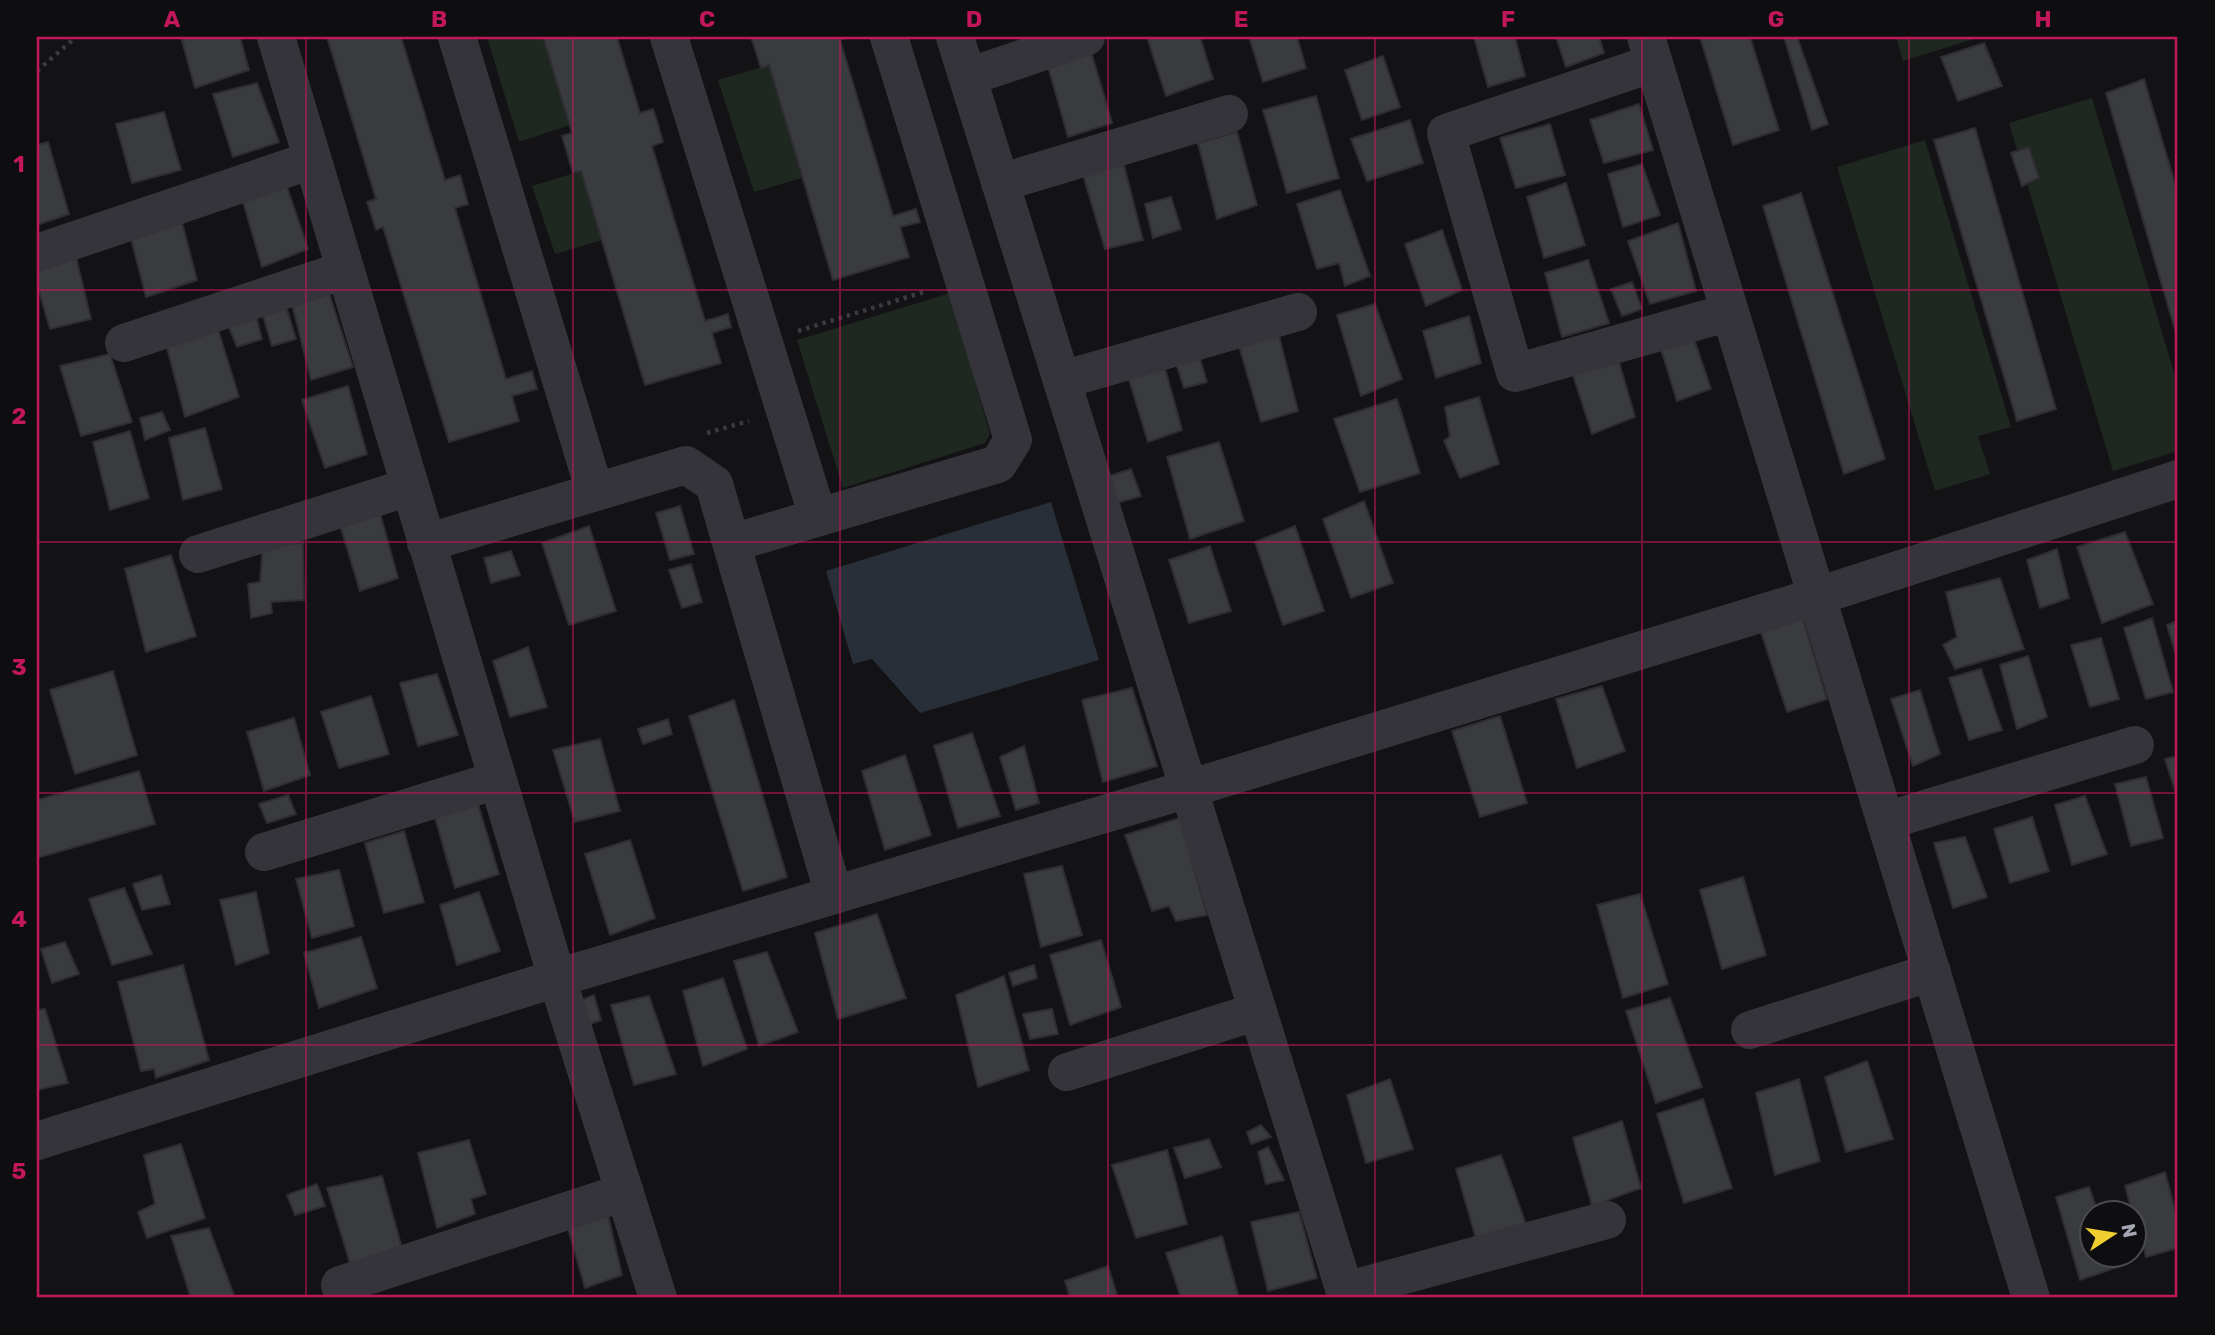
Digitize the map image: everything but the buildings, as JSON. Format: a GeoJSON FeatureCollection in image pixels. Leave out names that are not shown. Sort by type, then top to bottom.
{"type":"FeatureCollection","features":[{"type":"Feature","properties":{"kind":"street"},"geometry":{"type":"LineString","coordinates":[[276,37],[497,780],[658,1298]]}},
{"type":"Feature","properties":{"kind":"street"},"geometry":{"type":"LineString","coordinates":[[457,37],[595,492]]}},
{"type":"Feature","properties":{"kind":"street"},"geometry":{"type":"LineString","coordinates":[[669,37],[818,517]]}},
{"type":"Feature","properties":{"kind":"street"},"geometry":{"type":"LineString","coordinates":[[732,543],[998,464],[1013,440],[889,37]]}},
{"type":"Feature","properties":{"kind":"street"},"geometry":{"type":"LineString","coordinates":[[955,37],[1346,1294],[1607,1220]]}},
{"type":"Feature","properties":{"kind":"street"},"geometry":{"type":"LineString","coordinates":[[968,78],[1086,37]]}},
{"type":"Feature","properties":{"kind":"street"},"geometry":{"type":"LineString","coordinates":[[1730,312],[1515,373],[1446,133],[1650,50],[1818,596],[2031,1298]]}},
{"type":"Feature","properties":{"kind":"street"},"geometry":{"type":"LineString","coordinates":[[1000,183],[1229,114]]}},
{"type":"Feature","properties":{"kind":"street"},"geometry":{"type":"LineString","coordinates":[[37,253],[312,160]]}},
{"type":"Feature","properties":{"kind":"street"},"geometry":{"type":"LineString","coordinates":[[124,343],[345,270]]}},
{"type":"Feature","properties":{"kind":"street"},"geometry":{"type":"LineString","coordinates":[[1062,380],[1298,312]]}},
{"type":"Feature","properties":{"kind":"street"},"geometry":{"type":"LineString","coordinates":[[426,542],[686,465],[715,484],[834,895]]}},
{"type":"Feature","properties":{"kind":"street"},"geometry":{"type":"LineString","coordinates":[[37,1141],[557,978],[1818,596],[2178,479]]}},
{"type":"Feature","properties":{"kind":"street"},"geometry":{"type":"LineString","coordinates":[[198,554],[409,487]]}},
{"type":"Feature","properties":{"kind":"street"},"geometry":{"type":"LineString","coordinates":[[1886,821],[2135,745]]}},
{"type":"Feature","properties":{"kind":"street"},"geometry":{"type":"LineString","coordinates":[[264,852],[497,780]]}},
{"type":"Feature","properties":{"kind":"street"},"geometry":{"type":"LineString","coordinates":[[1750,1030],[1932,972]]}},
{"type":"Feature","properties":{"kind":"street"},"geometry":{"type":"LineString","coordinates":[[1067,1072],[1258,1011]]}},
{"type":"Feature","properties":{"kind":"street"},"geometry":{"type":"LineString","coordinates":[[340,1285],[625,1192]]}},
{"type":"Feature","properties":{"kind":"path"},"geometry":{"type":"LineString","coordinates":[[37,71],[76,37]]}},
{"type":"Feature","properties":{"kind":"path"},"geometry":{"type":"LineString","coordinates":[[764,341],[963,279]]}},
{"type":"Feature","properties":{"kind":"path"},"geometry":{"type":"LineString","coordinates":[[700,436],[751,421]]}},
{"type":"Feature","properties":{"kind":"shaded area"},"geometry":{"type":"Polygon","coordinates":[[[487,37],[543,37],[570,125],[519,142],[487,37]]]}},
{"type":"Feature","properties":{"kind":"shaded area"},"geometry":{"type":"Polygon","coordinates":[[[1896,37],[1980,37],[1903,61],[1896,37]]]}},
{"type":"Feature","properties":{"kind":"shaded area"},"geometry":{"type":"Polygon","coordinates":[[[769,65],[802,178],[754,192],[718,80],[769,65]]]}},
{"type":"Feature","properties":{"kind":"shaded area"},"geometry":{"type":"Polygon","coordinates":[[[2092,98],[2178,386],[2178,451],[2113,471],[2009,123],[2092,98]]]}},
{"type":"Feature","properties":{"kind":"shaded area"},"geometry":{"type":"Polygon","coordinates":[[[1925,140],[2011,427],[1978,436],[1990,474],[1935,491],[1837,167],[1925,140]]]}},
{"type":"Feature","properties":{"kind":"shaded area"},"geometry":{"type":"Polygon","coordinates":[[[581,171],[602,240],[555,254],[532,186],[581,171]]]}},
{"type":"Feature","properties":{"kind":"shaded area"},"geometry":{"type":"Polygon","coordinates":[[[950,293],[990,434],[985,443],[843,488],[797,340],[950,293]]]}},
{"type":"Feature","properties":{"kind":"shaded area"},"geometry":{"type":"Polygon","coordinates":[[[1051,502],[1099,660],[920,713],[872,659],[853,664],[826,571],[1051,502]]]}}]}
